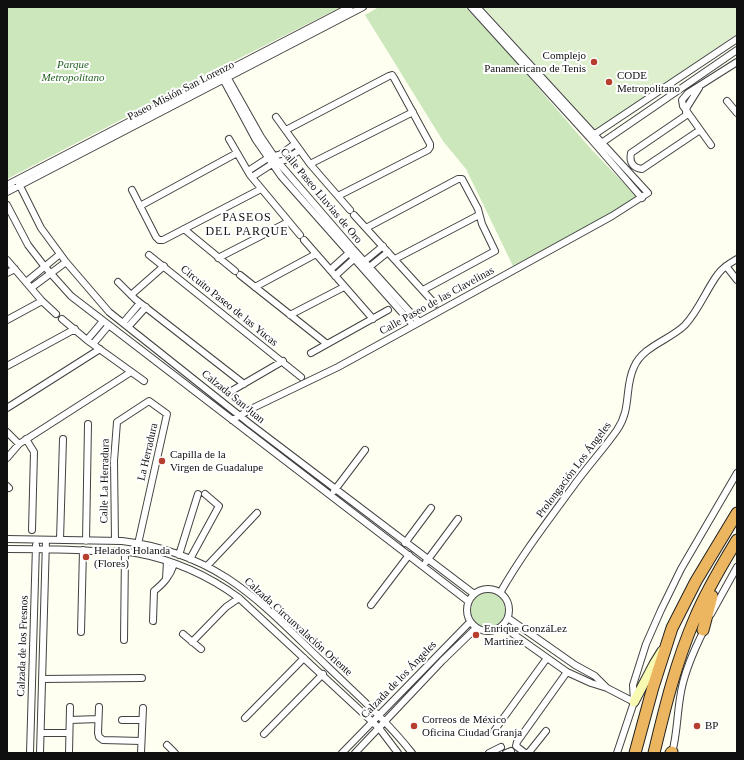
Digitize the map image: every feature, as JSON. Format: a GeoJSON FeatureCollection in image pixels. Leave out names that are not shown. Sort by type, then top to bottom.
{"type":"FeatureCollection","features":[{"type":"Feature","properties":{"kind":"highway"},"geometry":{"type":"LineString","coordinates":[[635,753],[652,687],[672,628],[696,581],[737,513]]}},
{"type":"Feature","properties":{"kind":"highway"},"geometry":{"type":"LineString","coordinates":[[654,753],[678,661],[695,617],[718,572],[737,540]]}},
{"type":"Feature","properties":{"kind":"highway"},"geometry":{"type":"LineString","coordinates":[[703,630],[711,597],[737,550]]}},
{"type":"Feature","properties":{"kind":"main road"},"geometry":{"type":"LineString","coordinates":[[634,702],[667,643]]}},
{"type":"Feature","properties":{"kind":"street","name":"Paseo Misión San Lorenzo"},"geometry":{"type":"LineString","coordinates":[[224,76],[350,7]]}},
{"type":"Feature","properties":{"kind":"street","name":"Paseo Misión San Lorenzo"},"geometry":{"type":"LineString","coordinates":[[7,192],[18,183],[224,76],[363,7]]}},
{"type":"Feature","properties":{"kind":"street"},"geometry":{"type":"LineString","coordinates":[[471,7],[600,144],[642,198]]}},
{"type":"Feature","properties":{"kind":"street"},"geometry":{"type":"LineString","coordinates":[[477,7],[592,136]]}},
{"type":"Feature","properties":{"kind":"street"},"geometry":{"type":"LineString","coordinates":[[592,136],[737,39]]}},
{"type":"Feature","properties":{"kind":"street"},"geometry":{"type":"LineString","coordinates":[[600,144],[737,50]]}},
{"type":"Feature","properties":{"kind":"street"},"geometry":{"type":"LineString","coordinates":[[711,145],[687,113],[683,106],[682,100],[688,93],[737,62]]}},
{"type":"Feature","properties":{"kind":"street"},"geometry":{"type":"LineString","coordinates":[[286,130],[392,75],[430,144],[430,147],[428,150],[338,196]]}},
{"type":"Feature","properties":{"kind":"street","name":"Calle Paseo Lluvias de Oro"},"geometry":{"type":"LineString","coordinates":[[224,76],[261,137],[273,160],[307,207],[351,251],[416,324]]}},
{"type":"Feature","properties":{"kind":"street"},"geometry":{"type":"LineString","coordinates":[[677,79],[682,87]]}},
{"type":"Feature","properties":{"kind":"street"},"geometry":{"type":"LineString","coordinates":[[727,101],[737,112]]}},
{"type":"Feature","properties":{"kind":"street"},"geometry":{"type":"LineString","coordinates":[[310,164],[413,112]]}},
{"type":"Feature","properties":{"kind":"street"},"geometry":{"type":"LineString","coordinates":[[687,113],[631,153],[630,158],[632,165],[635,168],[642,169],[700,130]]}},
{"type":"Feature","properties":{"kind":"street"},"geometry":{"type":"LineString","coordinates":[[276,117],[310,164],[435,304]]}},
{"type":"Feature","properties":{"kind":"street"},"geometry":{"type":"LineString","coordinates":[[229,139],[260,189],[373,319]]}},
{"type":"Feature","properties":{"kind":"street"},"geometry":{"type":"LineString","coordinates":[[252,177],[295,144]]}},
{"type":"Feature","properties":{"kind":"street","name":"Calle Paseo de las Clavelinas"},"geometry":{"type":"LineString","coordinates":[[232,420],[338,367],[612,216],[648,193],[600,144]]}},
{"type":"Feature","properties":{"kind":"street"},"geometry":{"type":"LineString","coordinates":[[248,171],[273,160],[285,160],[300,150]]}},
{"type":"Feature","properties":{"kind":"street"},"geometry":{"type":"LineString","coordinates":[[140,206],[237,153]]}},
{"type":"Feature","properties":{"kind":"street"},"geometry":{"type":"LineString","coordinates":[[366,228],[458,179],[462,180],[478,209],[482,224],[495,251],[423,290]]}},
{"type":"Feature","properties":{"kind":"street","name":"Paseo Misión San Lorenzo"},"geometry":{"type":"LineString","coordinates":[[7,185],[18,183]]}},
{"type":"Feature","properties":{"kind":"street","name":"Calzada San Juan"},"geometry":{"type":"LineString","coordinates":[[18,183],[41,228],[66,262],[102,305],[335,489],[474,594]]}},
{"type":"Feature","properties":{"kind":"street"},"geometry":{"type":"LineString","coordinates":[[132,190],[156,237],[159,240],[163,240],[260,189]]}},
{"type":"Feature","properties":{"kind":"street","name":"Calzada San Juan"},"geometry":{"type":"LineString","coordinates":[[7,205],[22,235],[45,267],[71,296],[468,601]]}},
{"type":"Feature","properties":{"kind":"street"},"geometry":{"type":"LineString","coordinates":[[395,259],[479,215]]}},
{"type":"Feature","properties":{"kind":"street"},"geometry":{"type":"LineString","coordinates":[[218,258],[288,222]]}},
{"type":"Feature","properties":{"kind":"street"},"geometry":{"type":"LineString","coordinates":[[184,229],[218,258],[328,344]]}},
{"type":"Feature","properties":{"kind":"street"},"geometry":{"type":"LineString","coordinates":[[362,263],[383,246]]}},
{"type":"Feature","properties":{"kind":"street"},"geometry":{"type":"LineString","coordinates":[[330,270],[351,251]]}},
{"type":"Feature","properties":{"kind":"street"},"geometry":{"type":"LineString","coordinates":[[367,269],[388,252]]}},
{"type":"Feature","properties":{"kind":"street"},"geometry":{"type":"LineString","coordinates":[[26,282],[60,254]]}},
{"type":"Feature","properties":{"kind":"street"},"geometry":{"type":"LineString","coordinates":[[255,287],[316,254]]}},
{"type":"Feature","properties":{"kind":"street","name":"Circuito Paseo de las Yucas"},"geometry":{"type":"LineString","coordinates":[[149,255],[301,377]]}},
{"type":"Feature","properties":{"kind":"street"},"geometry":{"type":"LineString","coordinates":[[335,276],[356,257]]}},
{"type":"Feature","properties":{"kind":"street","name":"Prolongación Los Ángeles"},"geometry":{"type":"LineString","coordinates":[[500,593],[512,572],[621,424],[627,407],[633,367],[645,352],[673,334],[685,324],[697,309],[719,273],[726,266],[737,259]]}},
{"type":"Feature","properties":{"kind":"street"},"geometry":{"type":"LineString","coordinates":[[7,260],[42,301],[56,314]]}},
{"type":"Feature","properties":{"kind":"street"},"geometry":{"type":"LineString","coordinates":[[31,288],[66,262]]}},
{"type":"Feature","properties":{"kind":"street","name":"Circuito Paseo de las Yucas"},"geometry":{"type":"LineString","coordinates":[[130,295],[164,266]]}},
{"type":"Feature","properties":{"kind":"street"},"geometry":{"type":"LineString","coordinates":[[726,266],[737,280]]}},
{"type":"Feature","properties":{"kind":"street"},"geometry":{"type":"LineString","coordinates":[[7,273],[15,269]]}},
{"type":"Feature","properties":{"kind":"street"},"geometry":{"type":"LineString","coordinates":[[118,282],[130,295],[244,384]]}},
{"type":"Feature","properties":{"kind":"street"},"geometry":{"type":"LineString","coordinates":[[290,315],[344,287]]}},
{"type":"Feature","properties":{"kind":"street"},"geometry":{"type":"LineString","coordinates":[[7,320],[42,301]]}},
{"type":"Feature","properties":{"kind":"street"},"geometry":{"type":"LineString","coordinates":[[126,325],[140,303]]}},
{"type":"Feature","properties":{"kind":"street"},"geometry":{"type":"LineString","coordinates":[[94,314],[102,305]]}},
{"type":"Feature","properties":{"kind":"street"},"geometry":{"type":"LineString","coordinates":[[126,325],[146,307]]}},
{"type":"Feature","properties":{"kind":"street"},"geometry":{"type":"LineString","coordinates":[[311,353],[388,310]]}},
{"type":"Feature","properties":{"kind":"street"},"geometry":{"type":"LineString","coordinates":[[62,319],[87,340],[144,381]]}},
{"type":"Feature","properties":{"kind":"street"},"geometry":{"type":"LineString","coordinates":[[87,340],[103,320]]}},
{"type":"Feature","properties":{"kind":"street"},"geometry":{"type":"LineString","coordinates":[[93,344],[109,325]]}},
{"type":"Feature","properties":{"kind":"street"},"geometry":{"type":"LineString","coordinates":[[7,366],[75,329]]}},
{"type":"Feature","properties":{"kind":"street"},"geometry":{"type":"LineString","coordinates":[[7,408],[100,349]]}},
{"type":"Feature","properties":{"kind":"street"},"geometry":{"type":"LineString","coordinates":[[159,363],[165,356]]}},
{"type":"Feature","properties":{"kind":"street","name":"Circuito Paseo de las Yucas"},"geometry":{"type":"LineString","coordinates":[[228,393],[282,361]]}},
{"type":"Feature","properties":{"kind":"street"},"geometry":{"type":"LineString","coordinates":[[7,458],[26,439],[131,372]]}},
{"type":"Feature","properties":{"kind":"street","name":"La Herradura"},"geometry":{"type":"LineString","coordinates":[[117,422],[149,401],[167,414],[137,543],[136,553]]}},
{"type":"Feature","properties":{"kind":"street","name":"Calle La Herradura"},"geometry":{"type":"LineString","coordinates":[[115,541],[114,461],[117,422]]}},
{"type":"Feature","properties":{"kind":"street"},"geometry":{"type":"LineString","coordinates":[[86,541],[88,424]]}},
{"type":"Feature","properties":{"kind":"street"},"geometry":{"type":"LineString","coordinates":[[7,432],[20,444]]}},
{"type":"Feature","properties":{"kind":"street"},"geometry":{"type":"LineString","coordinates":[[26,439],[34,452],[32,530]]}},
{"type":"Feature","properties":{"kind":"street"},"geometry":{"type":"LineString","coordinates":[[60,540],[63,439]]}},
{"type":"Feature","properties":{"kind":"street"},"geometry":{"type":"LineString","coordinates":[[331,495],[365,450]]}},
{"type":"Feature","properties":{"kind":"street"},"geometry":{"type":"LineString","coordinates":[[617,753],[634,702],[633,685],[646,644],[656,620],[681,570],[737,473]]}},
{"type":"Feature","properties":{"kind":"street"},"geometry":{"type":"LineString","coordinates":[[179,555],[198,494]]}},
{"type":"Feature","properties":{"kind":"street"},"geometry":{"type":"LineString","coordinates":[[190,559],[219,506],[205,494]]}},
{"type":"Feature","properties":{"kind":"street"},"geometry":{"type":"LineString","coordinates":[[405,542],[432,508]]}},
{"type":"Feature","properties":{"kind":"street"},"geometry":{"type":"LineString","coordinates":[[207,566],[257,513]]}},
{"type":"Feature","properties":{"kind":"street"},"geometry":{"type":"LineString","coordinates":[[423,566],[458,519]]}},
{"type":"Feature","properties":{"kind":"street","name":"Calzada Circunvalación Oriente"},"geometry":{"type":"LineString","coordinates":[[7,539],[115,541],[137,543],[179,555],[207,566],[245,591],[276,618],[379,715],[397,733],[412,753]]}},
{"type":"Feature","properties":{"kind":"street","name":"Calzada de los Fresnos"},"geometry":{"type":"LineString","coordinates":[[30,753],[36,540]]}},
{"type":"Feature","properties":{"kind":"street","name":"Calzada de los Fresnos"},"geometry":{"type":"LineString","coordinates":[[40,753],[46,540]]}},
{"type":"Feature","properties":{"kind":"street","name":"Calzada Circunvalación Oriente"},"geometry":{"type":"LineString","coordinates":[[7,549],[83,550],[136,553],[167,561],[204,575],[222,585],[237,596],[270,625],[379,728],[398,753]]}},
{"type":"Feature","properties":{"kind":"street"},"geometry":{"type":"LineString","coordinates":[[81,632],[83,550]]}},
{"type":"Feature","properties":{"kind":"street"},"geometry":{"type":"LineString","coordinates":[[124,640],[125,552]]}},
{"type":"Feature","properties":{"kind":"street"},"geometry":{"type":"LineString","coordinates":[[371,605],[409,555]]}},
{"type":"Feature","properties":{"kind":"street"},"geometry":{"type":"LineString","coordinates":[[166,581],[167,561]]}},
{"type":"Feature","properties":{"kind":"street"},"geometry":{"type":"LineString","coordinates":[[153,621],[154,592],[166,581],[172,572],[174,564]]}},
{"type":"Feature","properties":{"kind":"street"},"geometry":{"type":"LineString","coordinates":[[672,753],[676,738],[682,686],[691,657],[703,630],[737,568]]}},
{"type":"Feature","properties":{"kind":"street"},"geometry":{"type":"LineString","coordinates":[[480,590],[494,590],[500,593],[507,601],[509,607],[508,618],[502,626],[490,632],[485,632],[476,628],[470,622],[466,614],[468,601],[480,590]]}},
{"type":"Feature","properties":{"kind":"street"},"geometry":{"type":"LineString","coordinates":[[192,642],[237,596]]}},
{"type":"Feature","properties":{"kind":"street"},"geometry":{"type":"LineString","coordinates":[[270,625],[276,618]]}},
{"type":"Feature","properties":{"kind":"street"},"geometry":{"type":"LineString","coordinates":[[508,618],[595,676],[607,688]]}},
{"type":"Feature","properties":{"kind":"street","name":"Calzada de los Ángeles"},"geometry":{"type":"LineString","coordinates":[[342,753],[470,622]]}},
{"type":"Feature","properties":{"kind":"street"},"geometry":{"type":"LineString","coordinates":[[502,626],[567,672],[591,683],[607,688],[634,702]]}},
{"type":"Feature","properties":{"kind":"street","name":"Calzada de los Ángeles"},"geometry":{"type":"LineString","coordinates":[[355,753],[442,661],[476,628]]}},
{"type":"Feature","properties":{"kind":"street"},"geometry":{"type":"LineString","coordinates":[[34,632],[43,633]]}},
{"type":"Feature","properties":{"kind":"street"},"geometry":{"type":"LineString","coordinates":[[183,634],[202,649]]}},
{"type":"Feature","properties":{"kind":"street"},"geometry":{"type":"LineString","coordinates":[[245,718],[304,658]]}},
{"type":"Feature","properties":{"kind":"street"},"geometry":{"type":"LineString","coordinates":[[494,731],[547,658]]}},
{"type":"Feature","properties":{"kind":"street"},"geometry":{"type":"LineString","coordinates":[[546,731],[530,751],[526,753],[516,746],[517,742],[567,672]]}},
{"type":"Feature","properties":{"kind":"street"},"geometry":{"type":"LineString","coordinates":[[264,734],[323,674]]}},
{"type":"Feature","properties":{"kind":"street"},"geometry":{"type":"LineString","coordinates":[[42,679],[142,678]]}},
{"type":"Feature","properties":{"kind":"street"},"geometry":{"type":"LineString","coordinates":[[32,691],[42,692]]}},
{"type":"Feature","properties":{"kind":"street"},"geometry":{"type":"LineString","coordinates":[[69,753],[70,707]]}},
{"type":"Feature","properties":{"kind":"street"},"geometry":{"type":"LineString","coordinates":[[99,707],[98,733],[102,740],[141,741]]}},
{"type":"Feature","properties":{"kind":"street"},"geometry":{"type":"LineString","coordinates":[[141,753],[143,708]]}},
{"type":"Feature","properties":{"kind":"street"},"geometry":{"type":"LineString","coordinates":[[70,720],[98,719]]}},
{"type":"Feature","properties":{"kind":"street"},"geometry":{"type":"LineString","coordinates":[[122,720],[142,720]]}},
{"type":"Feature","properties":{"kind":"street"},"geometry":{"type":"LineString","coordinates":[[41,733],[70,733]]}},
{"type":"Feature","properties":{"kind":"street"},"geometry":{"type":"LineString","coordinates":[[167,745],[176,753]]}},
{"type":"Feature","properties":{"kind":"street"},"geometry":{"type":"LineString","coordinates":[[489,753],[501,747]]}},
{"type":"Feature","properties":{"kind":"green space","name":"Parque Metropolitano"},"geometry":{"type":"Polygon","coordinates":[[[7,7],[341,7],[7,179],[7,7]]]}},
{"type":"Feature","properties":{"kind":"green space"},"geometry":{"type":"Polygon","coordinates":[[[379,7],[465,7],[498,41],[591,149],[639,199],[513,266],[466,169],[443,141],[365,15],[379,7]]]}},
{"type":"Feature","properties":{"kind":"green space","name":"CODE Metropolitano"},"geometry":{"type":"Polygon","coordinates":[[[483,7],[737,7],[737,34],[595,130],[483,7]]]}},
{"type":"Feature","properties":{"kind":"green space"},"geometry":{"type":"Polygon","coordinates":[[[491,593],[498,595],[503,600],[505,610],[503,620],[498,625],[485,627],[478,625],[473,620],[471,607],[473,600],[478,595],[491,593]]]}},
{"type":"Feature","properties":{"kind":"place","name":"Complejo Panamericano de Tenis"},"geometry":{"type":"Point","coordinates":[594,62]}},
{"type":"Feature","properties":{"kind":"place","name":"CODE Metropolitano"},"geometry":{"type":"Point","coordinates":[609,82]}},
{"type":"Feature","properties":{"kind":"place","name":"Capilla de la Virgen de Guadalupe"},"geometry":{"type":"Point","coordinates":[162,461]}},
{"type":"Feature","properties":{"kind":"place","name":"Helados Holanda (Flores)"},"geometry":{"type":"Point","coordinates":[86,557]}},
{"type":"Feature","properties":{"kind":"place","name":"Enrique GonzáLez Martinez"},"geometry":{"type":"Point","coordinates":[476,635]}},
{"type":"Feature","properties":{"kind":"place","name":"Correos de México Oficina Ciudad Granja"},"geometry":{"type":"Point","coordinates":[414,726]}},
{"type":"Feature","properties":{"kind":"place","name":"BP"},"geometry":{"type":"Point","coordinates":[697,726]}},
{"type":"Feature","properties":{"kind":"district","name":"PASEOS DEL PARQUE"},"geometry":{"type":"Point","coordinates":[247,225]}}]}
